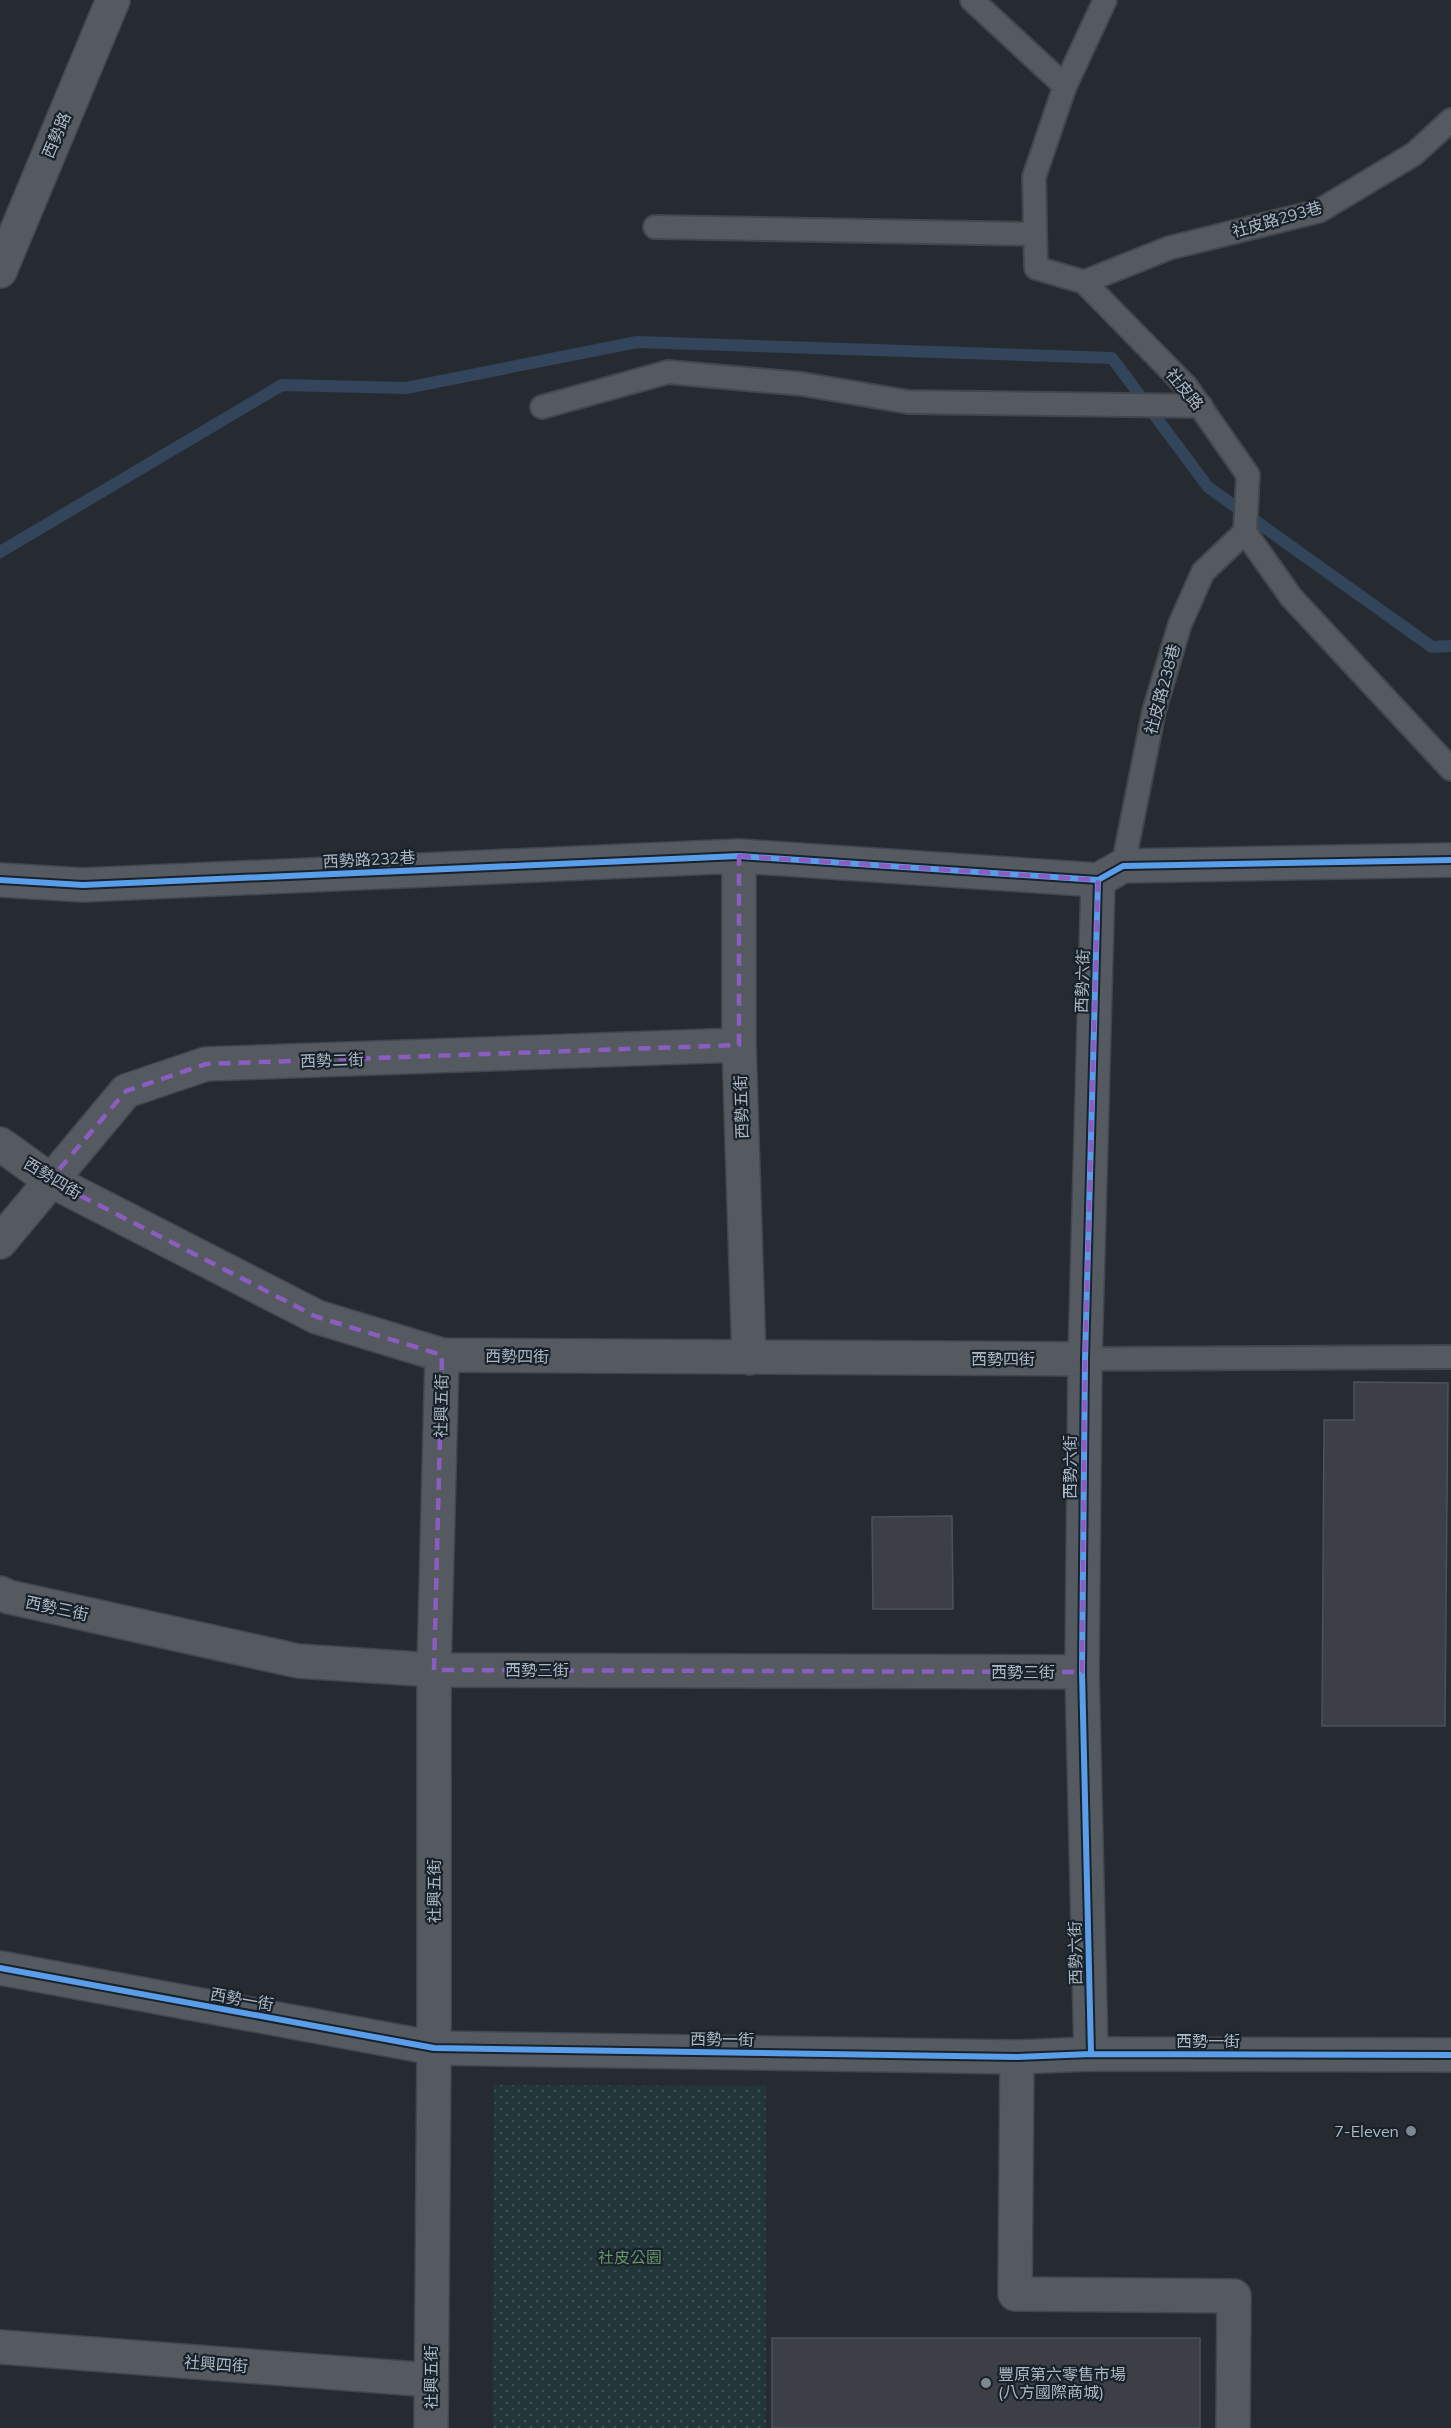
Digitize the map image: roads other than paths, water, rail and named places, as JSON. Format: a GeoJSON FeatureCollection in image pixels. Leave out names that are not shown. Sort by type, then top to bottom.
{"type":"FeatureCollection","features":[{"type":"Feature","properties":{"kind":"street","name":"西勢路"},"geometry":{"type":"LineString","coordinates":[[0,271],[113,0]]}},
{"type":"Feature","properties":{"kind":"street","name":"西勢路232巷"},"geometry":{"type":"LineString","coordinates":[[0,880],[83,885],[739,856],[1110,873],[1451,860]]}},
{"type":"Feature","properties":{"kind":"street","name":"西勢五街"},"geometry":{"type":"LineString","coordinates":[[739,856],[739,1046],[749,1358]]}},
{"type":"Feature","properties":{"kind":"street","name":"西勢六街"},"geometry":{"type":"LineString","coordinates":[[1091,2054],[1082,1672],[1085,1359],[1110,873]]}},
{"type":"Feature","properties":{"kind":"street","name":"西勢二街"},"geometry":{"type":"LineString","coordinates":[[0,1242],[126,1092],[206,1064],[739,1046]]}},
{"type":"Feature","properties":{"kind":"street","name":"西勢四街"},"geometry":{"type":"LineString","coordinates":[[0,1144],[50,1180],[317,1317],[442,1355],[1085,1359]]}},
{"type":"Feature","properties":{"kind":"street","name":"社興五街"},"geometry":{"type":"LineString","coordinates":[[431,2428],[434,1670],[442,1355]]}},
{"type":"Feature","properties":{"kind":"street","name":"西勢三街"},"geometry":{"type":"LineString","coordinates":[[0,1593],[9,1597],[298,1661],[434,1670],[1082,1672]]}},
{"type":"Feature","properties":{"kind":"street","name":"西勢一街"},"geometry":{"type":"LineString","coordinates":[[0,1968],[434,2048],[1017,2057],[1091,2054],[1451,2055]]}},
{"type":"Feature","properties":{"kind":"street"},"geometry":{"type":"LineString","coordinates":[[1017,2057],[1015,2294],[1234,2296],[1233,2428]]}},
{"type":"Feature","properties":{"kind":"street","name":"社興四街"},"geometry":{"type":"LineString","coordinates":[[0,2347],[431,2380]]}},
{"type":"Feature","properties":{"kind":"lane"},"geometry":{"type":"LineString","coordinates":[[972,0],[1065,86]]}},
{"type":"Feature","properties":{"kind":"lane","name":"社皮路"},"geometry":{"type":"LineString","coordinates":[[1105,0],[1065,86],[1034,177],[1036,268],[1084,282],[1186,386],[1248,475],[1245,532]]}},
{"type":"Feature","properties":{"kind":"lane","name":"社皮路293巷"},"geometry":{"type":"LineString","coordinates":[[1084,282],[1168,248],[1319,211],[1414,154],[1451,120]]}},
{"type":"Feature","properties":{"kind":"lane"},"geometry":{"type":"LineString","coordinates":[[655,227],[1035,234]]}},
{"type":"Feature","properties":{"kind":"lane"},"geometry":{"type":"LineString","coordinates":[[542,407],[668,372],[802,384],[908,402],[1200,406]]}},
{"type":"Feature","properties":{"kind":"lane"},"geometry":{"type":"LineString","coordinates":[[1245,532],[1291,597],[1451,769]]}},
{"type":"Feature","properties":{"kind":"lane","name":"社皮路238巷"},"geometry":{"type":"LineString","coordinates":[[1110,873],[1180,624],[1203,572],[1245,532]]}},
{"type":"Feature","properties":{"kind":"lane"},"geometry":{"type":"LineString","coordinates":[[1085,1359],[1451,1357]]}},
{"type":"Feature","properties":{"kind":"waterway"},"geometry":{"type":"LineString","coordinates":[[0,552],[282,385],[406,388],[637,342],[1112,358],[1208,487],[1432,647],[1451,646]]}},
{"type":"Feature","properties":{"kind":"place","name":"7-Eleven"},"geometry":{"type":"Point","coordinates":[1411,2131]}},
{"type":"Feature","properties":{"kind":"place","name":"豐原第六零售市場 (八方國際商城)"},"geometry":{"type":"Point","coordinates":[986,2383]}},
{"type":"Feature","properties":{"kind":"park label","name":"社皮公園"},"geometry":{"type":"Point","coordinates":[630,2257]}}]}
